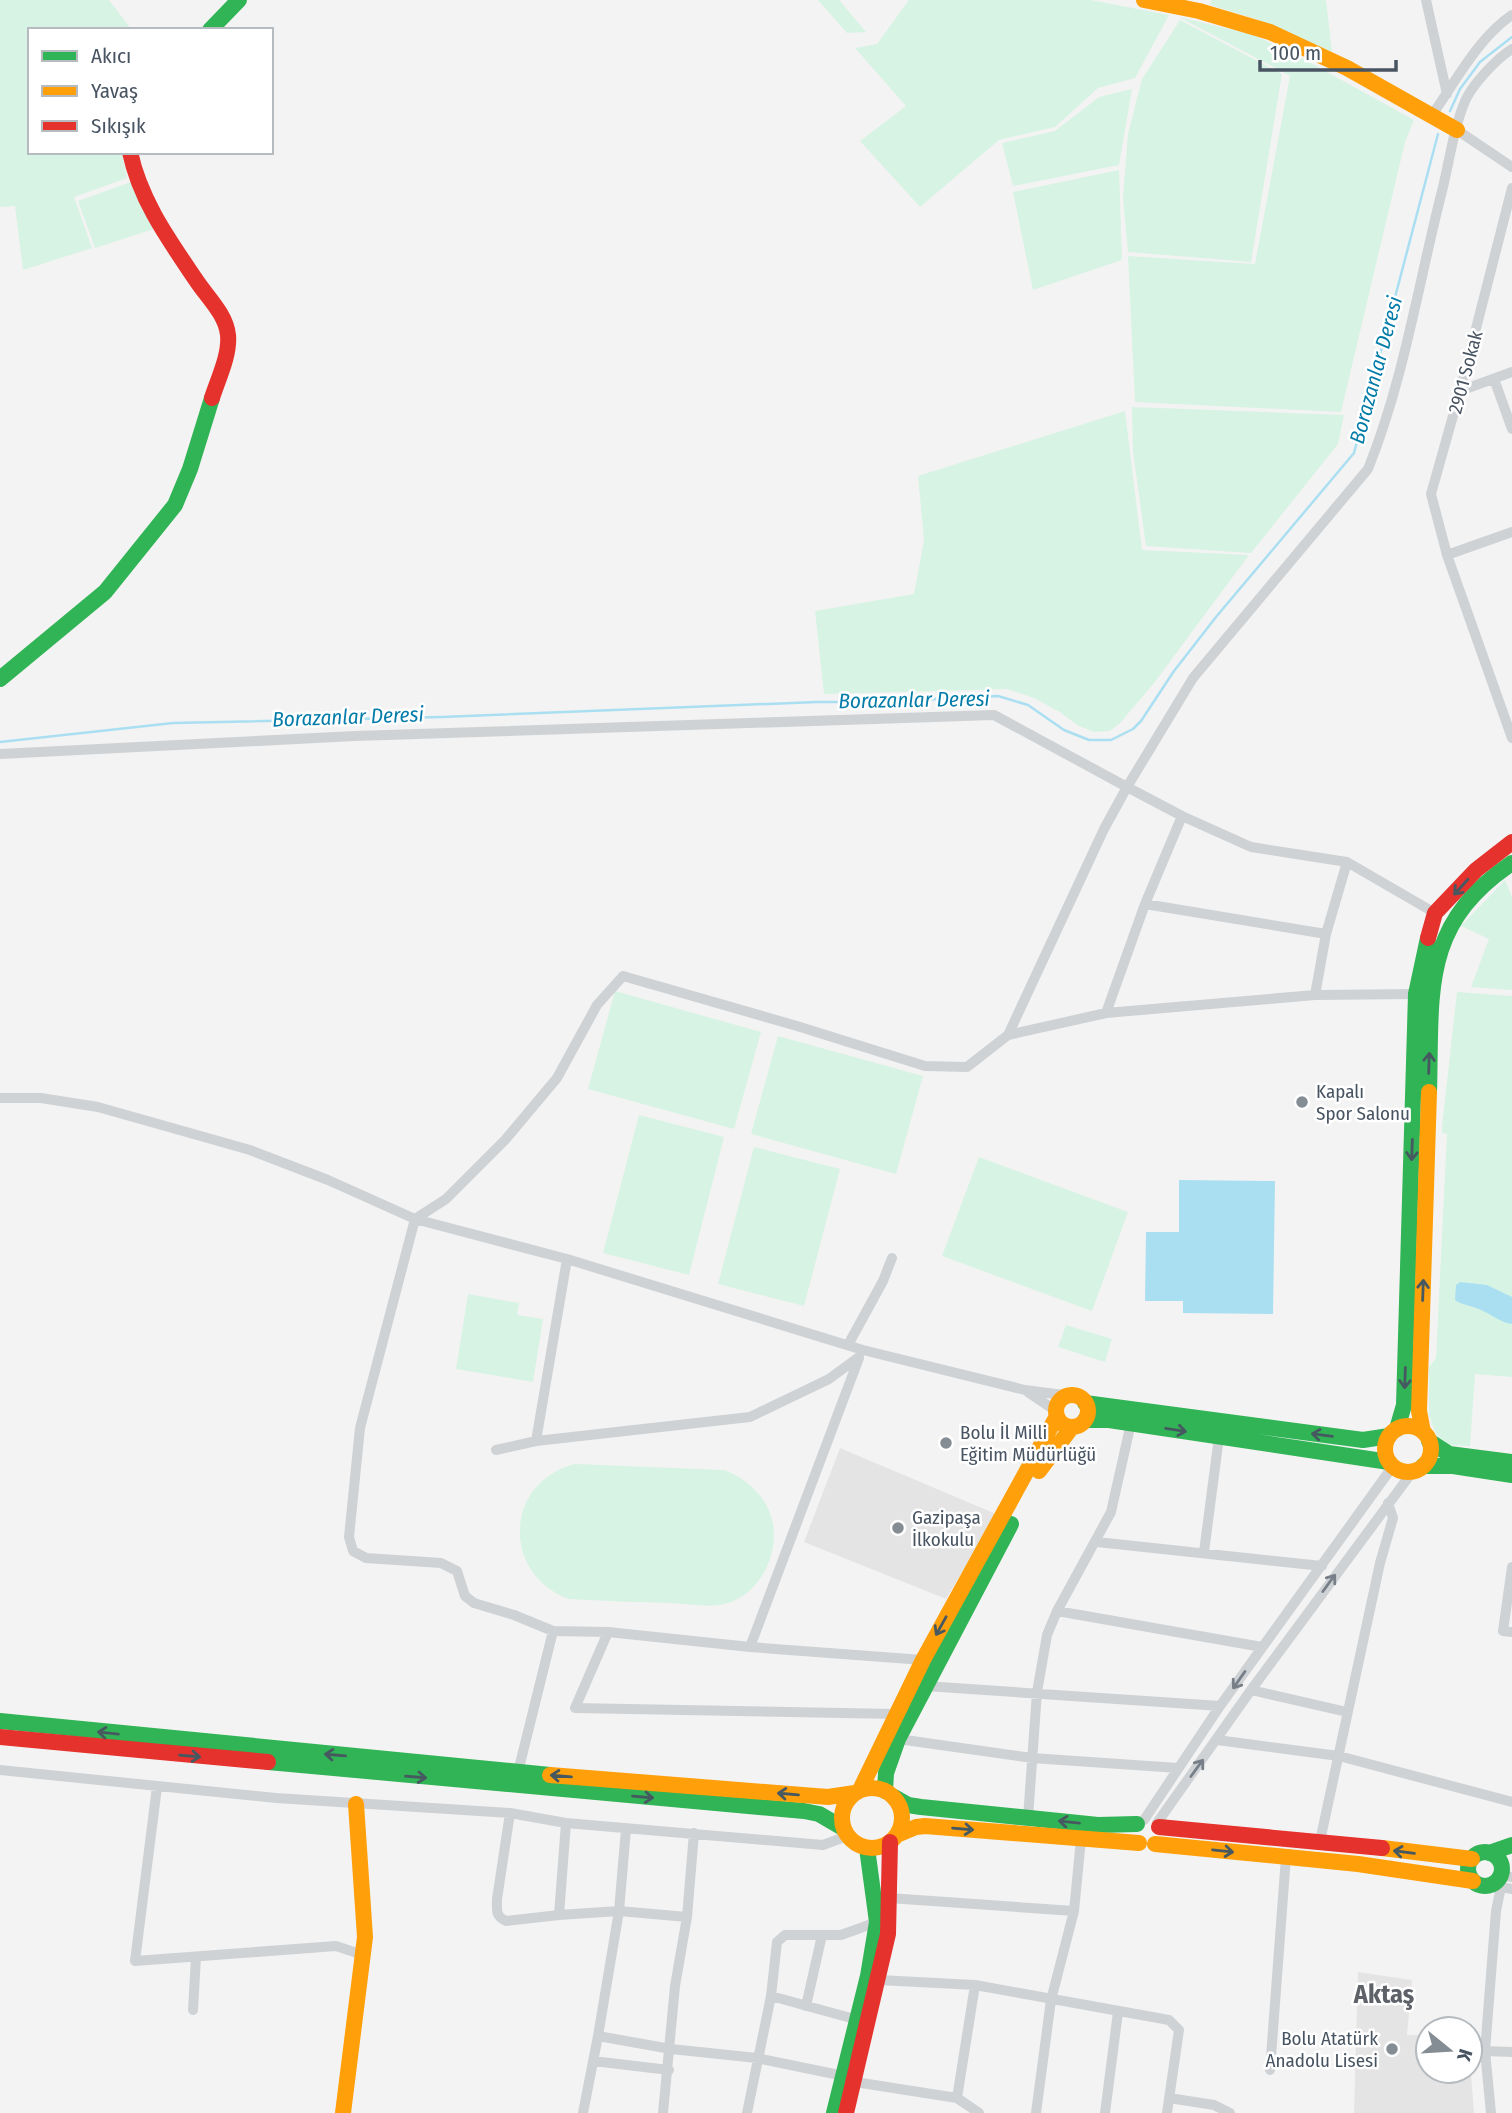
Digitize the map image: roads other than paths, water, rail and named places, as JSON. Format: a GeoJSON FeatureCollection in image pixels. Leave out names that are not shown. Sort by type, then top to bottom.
{"type":"FeatureCollection","features":[{"type":"Feature","properties":{"kind":"main road"},"geometry":{"type":"LineString","coordinates":[[212,28],[239,0]]}},
{"type":"Feature","properties":{"kind":"main road"},"geometry":{"type":"LineString","coordinates":[[1144,0],[1199,11],[1270,32],[1347,68],[1457,131]]}},
{"type":"Feature","properties":{"kind":"main road"},"geometry":{"type":"LineString","coordinates":[[0,679],[105,593],[175,505],[190,469],[226,352],[228,334],[221,316],[162,227],[133,171],[130,154]]}},
{"type":"Feature","properties":{"kind":"main road"},"geometry":{"type":"LineString","coordinates":[[1391,1464],[1385,1452],[1404,1405],[1416,995],[1422,957],[1435,913],[1476,870],[1512,842]]}},
{"type":"Feature","properties":{"kind":"main road"},"geometry":{"type":"LineString","coordinates":[[1418,1468],[1430,1451],[1419,1400],[1432,988],[1438,952],[1450,924],[1468,899],[1490,876],[1512,863]]}},
{"type":"Feature","properties":{"kind":"main road"},"geometry":{"type":"LineString","coordinates":[[845,1832],[843,1809],[858,1791],[923,1660],[1057,1413],[1062,1399],[1078,1399],[1363,1440],[1408,1426],[1449,1454],[1512,1462]]}},
{"type":"Feature","properties":{"kind":"main road"},"geometry":{"type":"LineString","coordinates":[[834,2113],[850,2079],[879,1980],[888,1934],[894,1838],[902,1816],[890,1794],[886,1773],[898,1739],[1043,1464],[1087,1413],[1078,1399]]}},
{"type":"Feature","properties":{"kind":"main road"},"geometry":{"type":"LineString","coordinates":[[1057,1413],[1064,1425],[1109,1420],[1363,1456],[1391,1464],[1402,1471],[1453,1466],[1512,1475]]}},
{"type":"Feature","properties":{"kind":"main road"},"geometry":{"type":"LineString","coordinates":[[0,1721],[518,1772],[828,1797],[876,1788],[908,1805],[921,1807],[1098,1825],[1149,1824],[1472,1859]]}},
{"type":"Feature","properties":{"kind":"main road"},"geometry":{"type":"LineString","coordinates":[[0,1737],[804,1811],[819,1814],[845,1832],[854,1843],[867,1848],[882,1846],[916,1827],[926,1826],[1358,1864],[1473,1881],[1481,1885],[1502,1873],[1512,1845]]}},
{"type":"Feature","properties":{"kind":"main road"},"geometry":{"type":"LineString","coordinates":[[343,2113],[365,1937],[356,1804]]}},
{"type":"Feature","properties":{"kind":"main road"},"geometry":{"type":"LineString","coordinates":[[1147,1844],[1160,1838],[1149,1824]]}},
{"type":"Feature","properties":{"kind":"main road"},"geometry":{"type":"LineString","coordinates":[[1147,1844],[1135,1836],[1149,1824]]}},
{"type":"Feature","properties":{"kind":"main road"},"geometry":{"type":"LineString","coordinates":[[846,2113],[858,2020],[877,1922],[867,1848]]}},
{"type":"Feature","properties":{"kind":"main road"},"geometry":{"type":"LineString","coordinates":[[1473,1881],[1468,1868],[1479,1853],[1502,1873]]}},
{"type":"Feature","properties":{"kind":"street"},"geometry":{"type":"LineString","coordinates":[[1426,0],[1447,94]]}},
{"type":"Feature","properties":{"kind":"street"},"geometry":{"type":"LineString","coordinates":[[1433,115],[1498,24],[1512,15]]}},
{"type":"Feature","properties":{"kind":"street"},"geometry":{"type":"LineString","coordinates":[[1008,1035],[1104,829],[1193,678],[1368,468],[1377,446],[1408,338],[1467,98],[1500,56],[1512,49]]}},
{"type":"Feature","properties":{"kind":"street"},"geometry":{"type":"LineString","coordinates":[[1457,131],[1512,167]]}},
{"type":"Feature","properties":{"kind":"street","name":"2901 Sokak"},"geometry":{"type":"LineString","coordinates":[[1512,188],[1432,494],[1447,555],[1509,717],[1512,738]]}},
{"type":"Feature","properties":{"kind":"street"},"geometry":{"type":"LineString","coordinates":[[1460,391],[1512,372]]}},
{"type":"Feature","properties":{"kind":"street"},"geometry":{"type":"LineString","coordinates":[[1494,379],[1512,429]]}},
{"type":"Feature","properties":{"kind":"street"},"geometry":{"type":"LineString","coordinates":[[1447,555],[1512,532]]}},
{"type":"Feature","properties":{"kind":"street"},"geometry":{"type":"LineString","coordinates":[[0,754],[341,736],[993,715],[1182,816],[1251,847],[1348,862],[1435,913]]}},
{"type":"Feature","properties":{"kind":"street"},"geometry":{"type":"LineString","coordinates":[[1106,1013],[1145,904],[1182,816]]}},
{"type":"Feature","properties":{"kind":"street"},"geometry":{"type":"LineString","coordinates":[[1315,995],[1326,934],[1348,862]]}},
{"type":"Feature","properties":{"kind":"street"},"geometry":{"type":"LineString","coordinates":[[1145,904],[1326,934]]}},
{"type":"Feature","properties":{"kind":"street"},"geometry":{"type":"LineString","coordinates":[[923,1660],[750,1647],[608,1632],[553,1631],[474,1603],[465,1596],[457,1571],[451,1566],[366,1558],[353,1551],[349,1546],[360,1428],[415,1219],[446,1199],[514,1129],[557,1078],[597,1005],[622,976],[925,1066],[967,1067],[1008,1035],[1106,1013],[1315,995],[1416,995]]}},
{"type":"Feature","properties":{"kind":"street"},"geometry":{"type":"LineString","coordinates":[[0,1098],[41,1098],[98,1107],[250,1150],[328,1180],[415,1219],[567,1259],[848,1345],[861,1353],[1025,1390],[1078,1399]]}},
{"type":"Feature","properties":{"kind":"street"},"geometry":{"type":"LineString","coordinates":[[848,1345],[883,1281],[892,1258]]}},
{"type":"Feature","properties":{"kind":"street"},"geometry":{"type":"LineString","coordinates":[[536,1441],[567,1259]]}},
{"type":"Feature","properties":{"kind":"street"},"geometry":{"type":"LineString","coordinates":[[496,1450],[536,1441],[750,1417],[829,1379],[861,1353]]}},
{"type":"Feature","properties":{"kind":"street"},"geometry":{"type":"LineString","coordinates":[[750,1647],[861,1353]]}},
{"type":"Feature","properties":{"kind":"street"},"geometry":{"type":"LineString","coordinates":[[1025,1390],[1057,1413]]}},
{"type":"Feature","properties":{"kind":"street"},"geometry":{"type":"LineString","coordinates":[[1028,1818],[1037,1692],[1047,1635],[1057,1611],[1097,1542],[1114,1503],[1131,1423]]}},
{"type":"Feature","properties":{"kind":"street"},"geometry":{"type":"LineString","coordinates":[[1204,1552],[1219,1437]]}},
{"type":"Feature","properties":{"kind":"street"},"geometry":{"type":"LineString","coordinates":[[1149,1824],[1178,1768],[1391,1464]]}},
{"type":"Feature","properties":{"kind":"street"},"geometry":{"type":"LineString","coordinates":[[1149,1824],[1217,1740],[1388,1503],[1418,1468]]}},
{"type":"Feature","properties":{"kind":"street"},"geometry":{"type":"LineString","coordinates":[[1320,1841],[1380,1563],[1393,1518],[1388,1503]]}},
{"type":"Feature","properties":{"kind":"street"},"geometry":{"type":"LineString","coordinates":[[1097,1542],[1322,1566]]}},
{"type":"Feature","properties":{"kind":"street"},"geometry":{"type":"LineString","coordinates":[[1512,1567],[1503,1631],[1512,1632]]}},
{"type":"Feature","properties":{"kind":"street"},"geometry":{"type":"LineString","coordinates":[[1057,1611],[1262,1647]]}},
{"type":"Feature","properties":{"kind":"street"},"geometry":{"type":"LineString","coordinates":[[518,1772],[553,1631]]}},
{"type":"Feature","properties":{"kind":"street"},"geometry":{"type":"LineString","coordinates":[[608,1632],[575,1708],[896,1714]]}},
{"type":"Feature","properties":{"kind":"street"},"geometry":{"type":"LineString","coordinates":[[925,1686],[1220,1706]]}},
{"type":"Feature","properties":{"kind":"street"},"geometry":{"type":"LineString","coordinates":[[1251,1690],[1347,1712]]}},
{"type":"Feature","properties":{"kind":"street"},"geometry":{"type":"LineString","coordinates":[[898,1739],[1032,1758],[1178,1768]]}},
{"type":"Feature","properties":{"kind":"street"},"geometry":{"type":"LineString","coordinates":[[1217,1740],[1339,1756],[1512,1802]]}},
{"type":"Feature","properties":{"kind":"street"},"geometry":{"type":"LineString","coordinates":[[0,1770],[356,1804],[510,1813],[566,1823],[823,1845],[845,1832]]}},
{"type":"Feature","properties":{"kind":"street"},"geometry":{"type":"LineString","coordinates":[[157,1787],[135,1961],[336,1946],[363,1955]]}},
{"type":"Feature","properties":{"kind":"street"},"geometry":{"type":"LineString","coordinates":[[510,1813],[497,1913],[499,1918],[506,1921],[619,1910],[687,1917]]}},
{"type":"Feature","properties":{"kind":"street"},"geometry":{"type":"LineString","coordinates":[[559,1915],[566,1823]]}},
{"type":"Feature","properties":{"kind":"street"},"geometry":{"type":"LineString","coordinates":[[583,2113],[619,1910],[626,1829]]}},
{"type":"Feature","properties":{"kind":"street"},"geometry":{"type":"LineString","coordinates":[[663,2113],[676,1986],[687,1917],[694,1833]]}},
{"type":"Feature","properties":{"kind":"street"},"geometry":{"type":"LineString","coordinates":[[1037,2113],[1051,2000],[1074,1911],[1081,1839]]}},
{"type":"Feature","properties":{"kind":"street"},"geometry":{"type":"LineString","coordinates":[[1270,2070],[1286,1857]]}},
{"type":"Feature","properties":{"kind":"street"},"geometry":{"type":"LineString","coordinates":[[1491,2113],[1485,2051],[1496,1912],[1502,1873]]}},
{"type":"Feature","properties":{"kind":"street"},"geometry":{"type":"LineString","coordinates":[[889,1898],[1074,1911]]}},
{"type":"Feature","properties":{"kind":"street"},"geometry":{"type":"LineString","coordinates":[[747,2113],[771,1996],[777,1942],[785,1935],[841,1935],[877,1922]]}},
{"type":"Feature","properties":{"kind":"street"},"geometry":{"type":"LineString","coordinates":[[806,2006],[822,1935]]}},
{"type":"Feature","properties":{"kind":"street"},"geometry":{"type":"LineString","coordinates":[[193,2010],[196,1956]]}},
{"type":"Feature","properties":{"kind":"street"},"geometry":{"type":"LineString","coordinates":[[879,1980],[975,1985],[1169,2020],[1179,2030],[1167,2113]]}},
{"type":"Feature","properties":{"kind":"street"},"geometry":{"type":"LineString","coordinates":[[957,2098],[975,1985]]}},
{"type":"Feature","properties":{"kind":"street"},"geometry":{"type":"LineString","coordinates":[[771,1996],[858,2020]]}},
{"type":"Feature","properties":{"kind":"street"},"geometry":{"type":"LineString","coordinates":[[1105,2113],[1118,2012]]}},
{"type":"Feature","properties":{"kind":"street"},"geometry":{"type":"LineString","coordinates":[[598,2035],[671,2049],[757,2058],[850,2079],[957,2098],[979,2113]]}},
{"type":"Feature","properties":{"kind":"street"},"geometry":{"type":"LineString","coordinates":[[1485,2051],[1512,2052]]}},
{"type":"Feature","properties":{"kind":"street"},"geometry":{"type":"LineString","coordinates":[[593,2062],[669,2070]]}},
{"type":"Feature","properties":{"kind":"street"},"geometry":{"type":"LineString","coordinates":[[1169,2098],[1214,2105],[1230,2113]]}},
{"type":"Feature","properties":{"kind":"water"},"geometry":{"type":"Polygon","coordinates":[[[1179,1180],[1275,1181],[1273,1314],[1183,1313],[1183,1301],[1145,1301],[1146,1232],[1179,1232],[1179,1180]]]}},
{"type":"Feature","properties":{"kind":"water"},"geometry":{"type":"Polygon","coordinates":[[[1460,1282],[1487,1285],[1512,1297],[1512,1324],[1455,1300],[1456,1285],[1460,1282]]]}},
{"type":"Feature","properties":{"kind":"waterway","name":"Borazanlar Deresi"},"geometry":{"type":"LineString","coordinates":[[1450,111],[1460,89],[1480,62],[1512,37]]}},
{"type":"Feature","properties":{"kind":"waterway","name":"Borazanlar Deresi"},"geometry":{"type":"LineString","coordinates":[[0,742],[173,723],[442,717],[998,696],[1028,705],[1064,730],[1089,740],[1111,740],[1133,729],[1141,721],[1174,671],[1216,617],[1354,453],[1438,134]]}},
{"type":"Feature","properties":{"kind":"place","name":"Kapalı Spor Salonu"},"geometry":{"type":"Point","coordinates":[1302,1102]}},
{"type":"Feature","properties":{"kind":"place","name":"Bolu İl Milli Eğitim Müdürlüğü"},"geometry":{"type":"Point","coordinates":[946,1443]}},
{"type":"Feature","properties":{"kind":"place","name":"Gazipaşa İlkokulu"},"geometry":{"type":"Point","coordinates":[898,1528]}},
{"type":"Feature","properties":{"kind":"place","name":"Bolu Atatürk Anadolu Lisesi"},"geometry":{"type":"Point","coordinates":[1392,2049]}},
{"type":"Feature","properties":{"kind":"district","name":"Aktaş"},"geometry":{"type":"Point","coordinates":[1384,1994]}}]}
